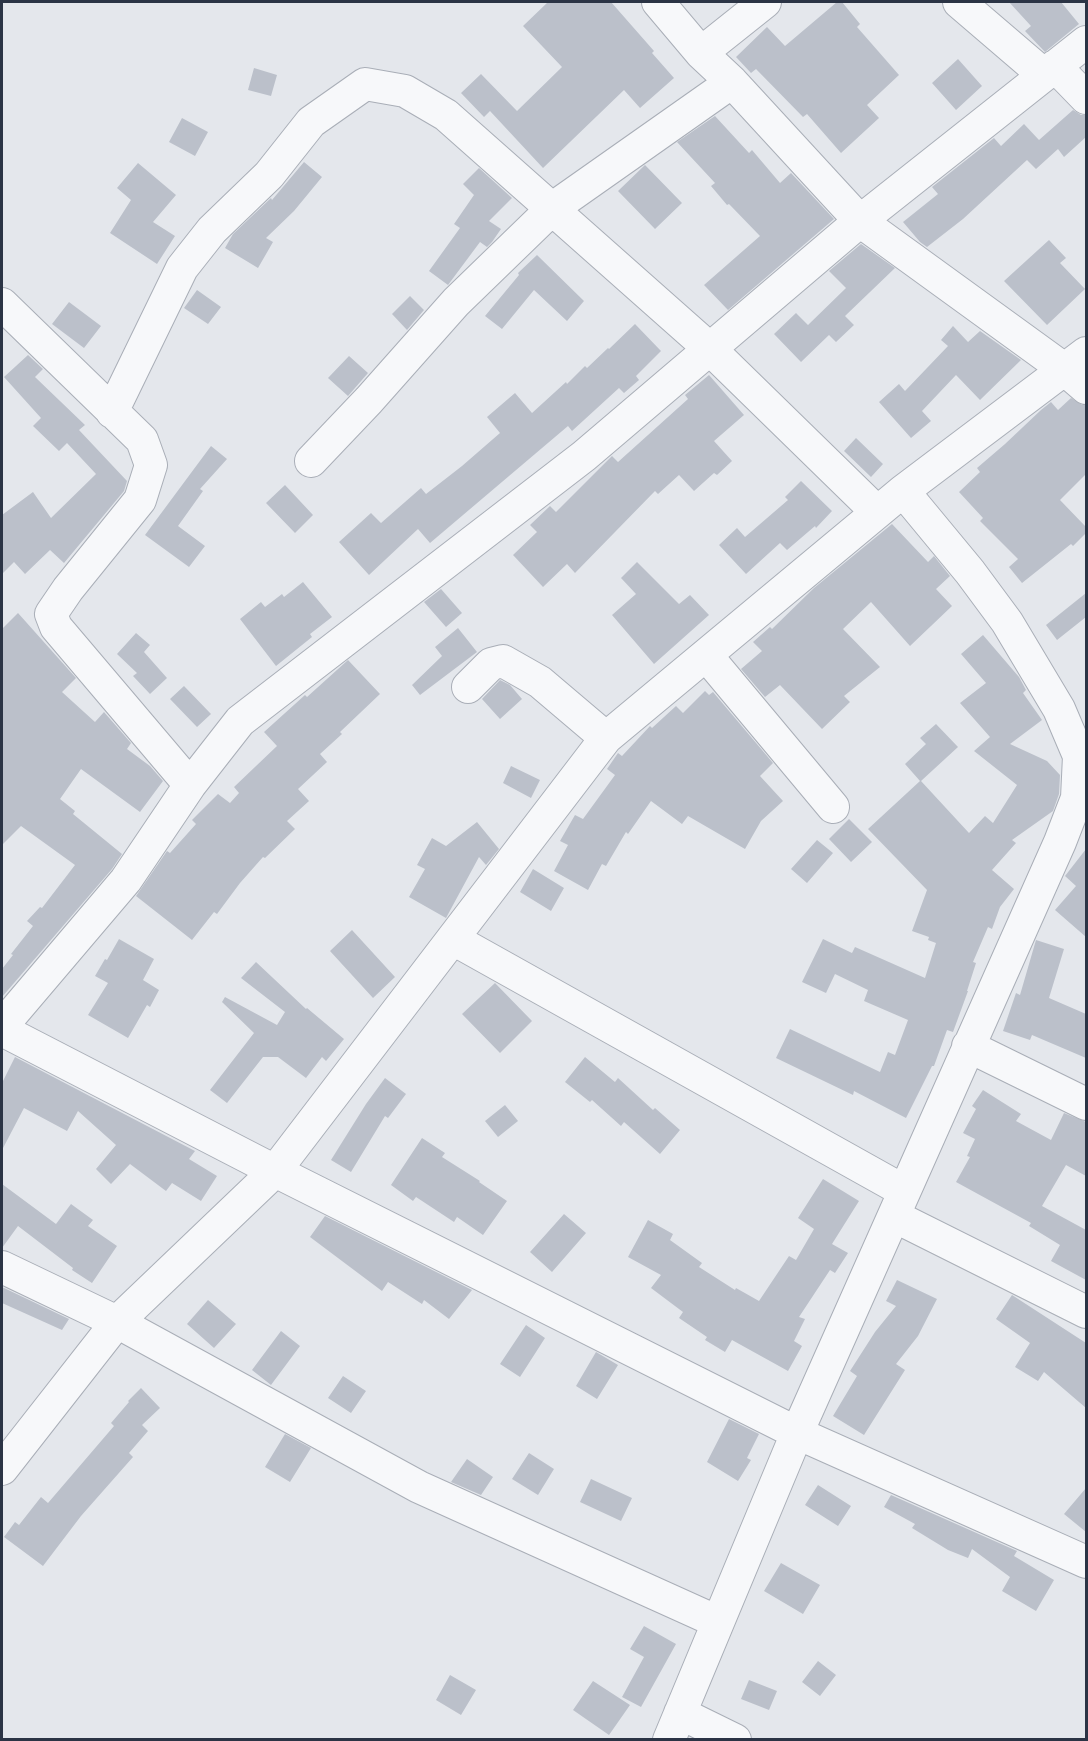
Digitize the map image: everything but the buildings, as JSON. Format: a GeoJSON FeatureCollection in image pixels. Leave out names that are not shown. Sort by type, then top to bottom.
{"type":"FeatureCollection","features":[{"type":"Feature","properties":{"kind":"street"},"geometry":{"type":"LineString","coordinates":[[2,1469],[117,1322],[274,1171],[606,738],[903,491],[1079,370],[860,220],[732,82],[701,53],[658,2]]}},
{"type":"Feature","properties":{"kind":"street"},"geometry":{"type":"LineString","coordinates":[[701,53],[765,2]]}},
{"type":"Feature","properties":{"kind":"street"},"geometry":{"type":"LineString","coordinates":[[959,2],[1086,98]]}},
{"type":"Feature","properties":{"kind":"street"},"geometry":{"type":"LineString","coordinates":[[1086,42],[860,220],[584,456],[240,721],[190,785],[126,880],[2,1028],[274,1171],[797,1433],[1086,1562]]}},
{"type":"Feature","properties":{"kind":"street"},"geometry":{"type":"LineString","coordinates":[[311,461],[456,302],[553,208],[732,82]]}},
{"type":"Feature","properties":{"kind":"street"},"geometry":{"type":"LineString","coordinates":[[112,411],[182,268],[212,230],[269,175],[311,122],[365,84],[405,91],[446,115],[710,349],[878,512]]}},
{"type":"Feature","properties":{"kind":"street"},"geometry":{"type":"LineString","coordinates":[[2,304],[142,440],[151,465],[140,500],[68,589],[51,614],[62,635],[190,785]]}},
{"type":"Feature","properties":{"kind":"street"},"geometry":{"type":"LineString","coordinates":[[735,1740],[675,1726],[797,1433],[1060,842],[1077,798],[1078,756],[1059,709],[1007,622],[970,572],[903,491]]}},
{"type":"Feature","properties":{"kind":"street"},"geometry":{"type":"LineString","coordinates":[[706,655],[833,807]]}},
{"type":"Feature","properties":{"kind":"street"},"geometry":{"type":"LineString","coordinates":[[468,687],[491,664],[503,661],[540,682],[606,738]]}},
{"type":"Feature","properties":{"kind":"street"},"geometry":{"type":"LineString","coordinates":[[453,939],[1086,1312]]}},
{"type":"Feature","properties":{"kind":"street"},"geometry":{"type":"LineString","coordinates":[[968,1046],[1086,1104]]}},
{"type":"Feature","properties":{"kind":"street"},"geometry":{"type":"LineString","coordinates":[[2,1267],[117,1322],[419,1487],[718,1622]]}}]}
